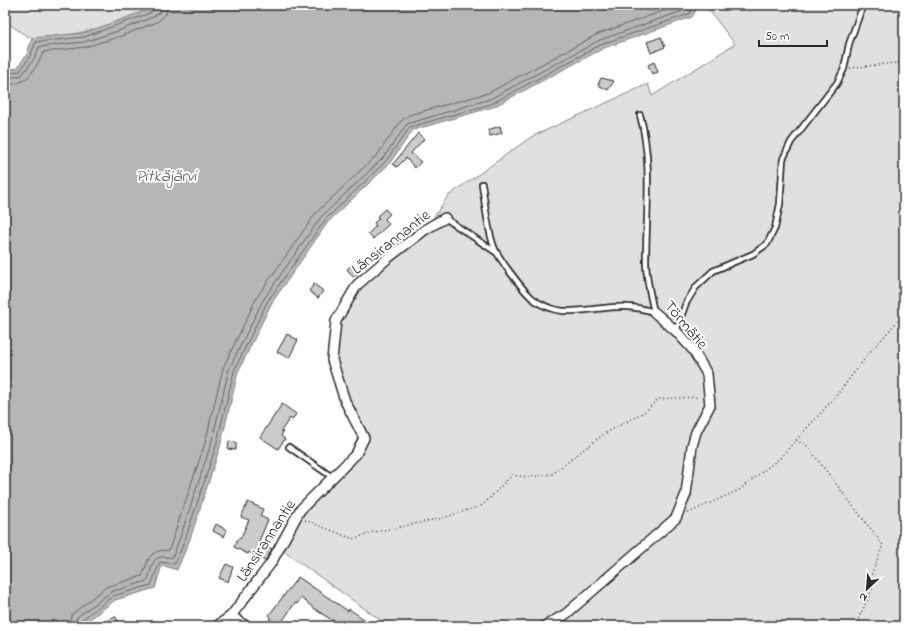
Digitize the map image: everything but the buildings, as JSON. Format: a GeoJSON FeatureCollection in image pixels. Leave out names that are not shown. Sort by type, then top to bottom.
{"type":"FeatureCollection","features":[{"type":"Feature","properties":{"kind":"street","name":"Länsirannantie"},"geometry":{"type":"LineString","coordinates":[[217,626],[231,616],[271,563],[300,510],[356,454],[364,438],[345,401],[332,360],[336,321],[357,285],[388,258],[426,229],[445,218]]}},
{"type":"Feature","properties":{"kind":"street","name":"Törmätie"},"geometry":{"type":"LineString","coordinates":[[545,626],[566,614],[676,518],[686,494],[692,446],[696,432],[710,405],[707,374],[693,350],[676,331],[654,312]]}},
{"type":"Feature","properties":{"kind":"street"},"geometry":{"type":"LineString","coordinates":[[231,616],[246,626]]}},
{"type":"Feature","properties":{"kind":"lane"},"geometry":{"type":"LineString","coordinates":[[676,331],[686,303],[696,287],[713,271],[753,254],[767,244],[774,228],[780,204],[783,159],[791,142],[838,83],[844,69],[849,44],[863,5]]}},
{"type":"Feature","properties":{"kind":"lane","name":"Törmätie"},"geometry":{"type":"LineString","coordinates":[[640,115],[646,135],[648,172],[646,262],[648,285],[654,312]]}},
{"type":"Feature","properties":{"kind":"lane"},"geometry":{"type":"LineString","coordinates":[[482,184],[487,215],[497,253]]}},
{"type":"Feature","properties":{"kind":"lane"},"geometry":{"type":"LineString","coordinates":[[445,218],[497,253],[532,298],[550,308],[562,311],[613,306],[637,307],[654,312]]}},
{"type":"Feature","properties":{"kind":"lane"},"geometry":{"type":"LineString","coordinates":[[289,447],[332,477]]}},
{"type":"Feature","properties":{"kind":"path"},"geometry":{"type":"LineString","coordinates":[[844,69],[904,62]]}},
{"type":"Feature","properties":{"kind":"path"},"geometry":{"type":"LineString","coordinates":[[676,518],[739,490],[780,458],[836,396],[870,352],[904,314]]}},
{"type":"Feature","properties":{"kind":"path"},"geometry":{"type":"LineString","coordinates":[[297,516],[353,539],[370,533],[443,518],[483,504],[512,475],[529,477],[552,474],[604,434],[646,411],[658,399],[709,396]]}},
{"type":"Feature","properties":{"kind":"path"},"geometry":{"type":"LineString","coordinates":[[796,440],[807,446],[883,545],[871,576],[873,588],[855,626]]}},
{"type":"Feature","properties":{"kind":"shaded area"},"geometry":{"type":"Polygon","coordinates":[[[5,5],[155,5],[130,18],[96,29],[62,36],[34,38],[23,34],[5,21],[5,5]]]}},
{"type":"Feature","properties":{"kind":"shaded area"},"geometry":{"type":"Polygon","coordinates":[[[705,5],[904,5],[904,626],[389,626],[279,548],[297,516],[364,438],[332,360],[336,321],[357,285],[426,229],[448,196],[531,137],[648,84],[652,96],[735,44],[705,5]]]}},
{"type":"Feature","properties":{"kind":"water","name":"Pitkäjärvi"},"geometry":{"type":"Polygon","coordinates":[[[155,5],[699,5],[692,17],[604,48],[493,107],[413,130],[389,164],[328,222],[271,304],[238,372],[220,447],[190,539],[177,570],[162,565],[155,588],[115,600],[81,626],[5,626],[5,70],[17,68],[27,54],[32,38],[83,33],[149,9],[155,5]]]}}]}
